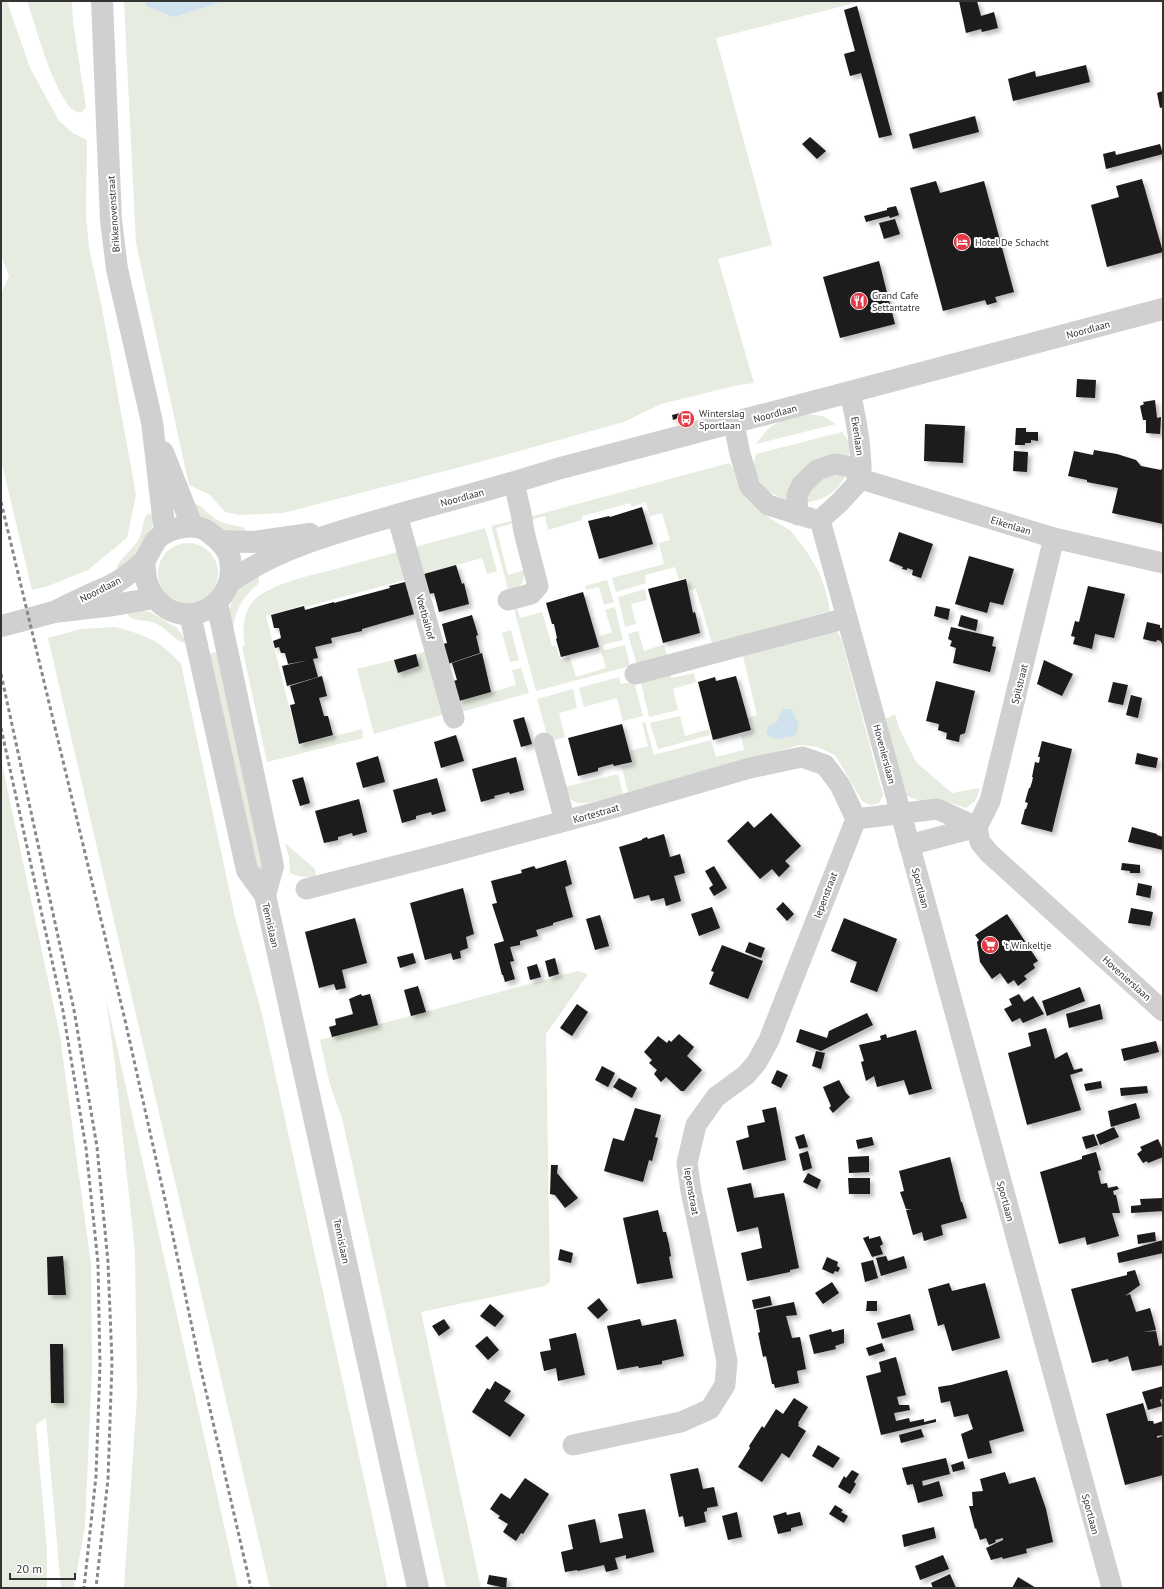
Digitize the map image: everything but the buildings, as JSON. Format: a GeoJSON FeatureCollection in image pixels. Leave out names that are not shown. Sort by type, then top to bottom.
{"type":"FeatureCollection","features":[{"type":"Feature","properties":{"kind":"street","name":"Brikkenovenstraat"},"geometry":{"type":"LineString","coordinates":[[102,1],[111,220],[118,269],[152,422],[165,533]]}},
{"type":"Feature","properties":{"kind":"street","name":"Noordlaan"},"geometry":{"type":"LineString","coordinates":[[230,582],[243,572],[267,559],[341,531],[514,483],[557,469],[734,424],[1163,309]]}},
{"type":"Feature","properties":{"kind":"street","name":"Ekenlaan"},"geometry":{"type":"LineString","coordinates":[[850,393],[857,422],[862,457],[861,479]]}},
{"type":"Feature","properties":{"kind":"street","name":"Brikkenovenstraat"},"geometry":{"type":"LineString","coordinates":[[152,422],[192,526]]}},
{"type":"Feature","properties":{"kind":"street"},"geometry":{"type":"LineString","coordinates":[[734,424],[740,454],[750,487],[768,505],[798,515],[820,520],[839,503],[861,479]]}},
{"type":"Feature","properties":{"kind":"street","name":"Eikenlaan"},"geometry":{"type":"LineString","coordinates":[[798,515],[797,495],[802,485],[817,470],[835,464],[850,467],[861,479],[1054,538],[1163,563]]}},
{"type":"Feature","properties":{"kind":"street"},"geometry":{"type":"LineString","coordinates":[[508,600],[531,594],[538,586],[524,532],[522,513],[514,483]]}},
{"type":"Feature","properties":{"kind":"street","name":"Voetbalhof"},"geometry":{"type":"LineString","coordinates":[[397,515],[454,718]]}},
{"type":"Feature","properties":{"kind":"street","name":"Hovenierslaan"},"geometry":{"type":"LineString","coordinates":[[820,520],[901,814]]}},
{"type":"Feature","properties":{"kind":"street"},"geometry":{"type":"LineString","coordinates":[[165,533],[174,529],[192,526],[207,531],[221,541]]}},
{"type":"Feature","properties":{"kind":"street","name":"Noordlaan"},"geometry":{"type":"LineString","coordinates":[[221,541],[253,542],[341,531]]}},
{"type":"Feature","properties":{"kind":"street","name":"Noordlaan"},"geometry":{"type":"LineString","coordinates":[[54,612],[116,583],[144,561],[157,539],[165,533]]}},
{"type":"Feature","properties":{"kind":"street","name":"Spilstraat"},"geometry":{"type":"LineString","coordinates":[[977,827],[990,801],[1054,538]]}},
{"type":"Feature","properties":{"kind":"street","name":"Noordlaan"},"geometry":{"type":"LineString","coordinates":[[217,603],[227,589],[232,572],[229,555],[221,541]]}},
{"type":"Feature","properties":{"kind":"street"},"geometry":{"type":"LineString","coordinates":[[144,561],[147,584],[154,598],[164,608],[179,613],[190,614],[204,610],[217,603]]}},
{"type":"Feature","properties":{"kind":"street","name":"Noordlaan"},"geometry":{"type":"LineString","coordinates":[[1,626],[54,612],[114,605],[154,598]]}},
{"type":"Feature","properties":{"kind":"street","name":"Tennislaan"},"geometry":{"type":"LineString","coordinates":[[217,603],[273,866],[265,895]]}},
{"type":"Feature","properties":{"kind":"street","name":"Tennislaan"},"geometry":{"type":"LineString","coordinates":[[190,614],[247,870],[265,895],[418,1588]]}},
{"type":"Feature","properties":{"kind":"street"},"geometry":{"type":"LineString","coordinates":[[635,674],[847,618]]}},
{"type":"Feature","properties":{"kind":"street"},"geometry":{"type":"LineString","coordinates":[[544,743],[565,821]]}},
{"type":"Feature","properties":{"kind":"street","name":"Kortestraat"},"geometry":{"type":"LineString","coordinates":[[306,889],[565,821],[750,768],[802,757],[825,765],[840,785],[856,819]]}},
{"type":"Feature","properties":{"kind":"street"},"geometry":{"type":"LineString","coordinates":[[856,819],[937,809],[977,827]]}},
{"type":"Feature","properties":{"kind":"street","name":"Sportlaan"},"geometry":{"type":"LineString","coordinates":[[901,814],[1112,1588]]}},
{"type":"Feature","properties":{"kind":"street","name":"Iepenstraat"},"geometry":{"type":"LineString","coordinates":[[573,1445],[681,1422],[710,1409],[724,1385],[727,1361],[691,1191],[687,1163],[696,1125],[716,1097],[746,1075],[757,1062],[767,1044],[856,819]]}},
{"type":"Feature","properties":{"kind":"street"},"geometry":{"type":"LineString","coordinates":[[909,845],[977,827]]}},
{"type":"Feature","properties":{"kind":"street","name":"Hovenierslaan"},"geometry":{"type":"LineString","coordinates":[[977,827],[980,842],[989,853],[1163,1011]]}},
{"type":"Feature","properties":{"kind":"shaded area"},"geometry":{"type":"Polygon","coordinates":[[[1,1],[7,1],[30,68],[59,121],[73,133],[87,140],[86,215],[89,248],[102,308],[136,495],[127,538],[88,570],[48,586],[32,590],[1,460],[1,294],[9,276],[1,255],[1,1]]]}},
{"type":"Feature","properties":{"kind":"shaded area"},"geometry":{"type":"Polygon","coordinates":[[[27,1],[72,1],[73,22],[86,107],[82,112],[76,112],[73,110],[62,95],[50,69],[27,1]]]}},
{"type":"Feature","properties":{"kind":"shaded area"},"geometry":{"type":"Polygon","coordinates":[[[124,1],[863,1],[716,38],[772,245],[718,259],[754,383],[738,385],[661,404],[624,422],[468,465],[283,513],[239,515],[225,512],[210,495],[189,485],[136,243],[124,1]]]}},
{"type":"Feature","properties":{"kind":"shaded area"},"geometry":{"type":"Polygon","coordinates":[[[805,414],[823,416],[836,424],[756,444],[766,431],[777,423],[782,420],[805,414]]]}},
{"type":"Feature","properties":{"kind":"shaded area"},"geometry":{"type":"Polygon","coordinates":[[[842,432],[850,443],[849,458],[789,501],[772,493],[758,479],[755,473],[754,465],[756,454],[842,432]]]}},
{"type":"Feature","properties":{"kind":"shaded area"},"geometry":{"type":"Polygon","coordinates":[[[729,463],[737,474],[745,498],[760,512],[791,531],[807,552],[819,572],[827,595],[830,611],[712,643],[696,589],[689,590],[686,578],[679,580],[675,567],[645,575],[646,583],[616,592],[612,578],[664,564],[659,543],[670,540],[662,513],[650,516],[646,502],[632,507],[630,503],[582,516],[582,520],[548,530],[545,516],[530,520],[529,517],[729,463]]]}},
{"type":"Feature","properties":{"kind":"shaded area"},"geometry":{"type":"Polygon","coordinates":[[[848,472],[840,485],[830,494],[818,500],[803,503],[813,480],[848,472]]]}},
{"type":"Feature","properties":{"kind":"shaded area"},"geometry":{"type":"Polygon","coordinates":[[[192,503],[201,507],[216,519],[227,524],[243,527],[247,532],[215,530],[197,514],[192,503]]]}},
{"type":"Feature","properties":{"kind":"shaded area"},"geometry":{"type":"Polygon","coordinates":[[[154,513],[151,531],[147,539],[137,554],[119,574],[117,567],[139,539],[146,515],[154,513]]]}},
{"type":"Feature","properties":{"kind":"shaded area"},"geometry":{"type":"Polygon","coordinates":[[[519,519],[519,522],[496,528],[508,575],[524,570],[523,582],[509,593],[491,526],[519,519]]]}},
{"type":"Feature","properties":{"kind":"shaded area"},"geometry":{"type":"Polygon","coordinates":[[[485,528],[497,571],[487,574],[482,558],[423,574],[415,547],[485,528]]]}},
{"type":"Feature","properties":{"kind":"shaded area"},"geometry":{"type":"Polygon","coordinates":[[[182,543],[194,543],[205,548],[213,556],[218,567],[216,585],[205,598],[194,603],[182,603],[171,598],[163,590],[158,579],[158,567],[163,556],[171,548],[182,543]]]}},
{"type":"Feature","properties":{"kind":"shaded area"},"geometry":{"type":"Polygon","coordinates":[[[401,551],[409,579],[266,616],[299,745],[362,729],[363,738],[267,762],[242,647],[245,645],[243,630],[248,608],[258,597],[267,591],[290,581],[401,551]]]}},
{"type":"Feature","properties":{"kind":"shaded area"},"geometry":{"type":"Polygon","coordinates":[[[259,572],[259,583],[241,604],[236,616],[233,631],[227,622],[233,599],[240,588],[259,572]]]}},
{"type":"Feature","properties":{"kind":"shaded area"},"geometry":{"type":"Polygon","coordinates":[[[607,580],[614,602],[604,605],[599,587],[586,590],[585,586],[607,580]]]}},
{"type":"Feature","properties":{"kind":"shaded area"},"geometry":{"type":"Polygon","coordinates":[[[645,589],[647,600],[631,604],[636,624],[625,627],[618,597],[645,589]]]}},
{"type":"Feature","properties":{"kind":"shaded area"},"geometry":{"type":"Polygon","coordinates":[[[615,607],[623,640],[602,645],[600,636],[612,632],[605,610],[615,607]]]}},
{"type":"Feature","properties":{"kind":"shaded area"},"geometry":{"type":"Polygon","coordinates":[[[517,608],[520,618],[542,612],[552,646],[556,646],[560,659],[570,657],[576,677],[606,668],[601,651],[625,645],[630,666],[536,691],[514,609],[517,608]]]}},
{"type":"Feature","properties":{"kind":"shaded area"},"geometry":{"type":"Polygon","coordinates":[[[138,610],[150,612],[177,628],[188,643],[180,641],[159,625],[149,621],[132,618],[126,611],[138,610]]]}},
{"type":"Feature","properties":{"kind":"shaded area"},"geometry":{"type":"Polygon","coordinates":[[[115,627],[144,636],[159,644],[181,664],[235,917],[262,1014],[388,1588],[270,1588],[48,638],[81,629],[115,627]]]}},
{"type":"Feature","properties":{"kind":"shaded area"},"geometry":{"type":"Polygon","coordinates":[[[511,630],[519,660],[510,662],[502,633],[511,630]]]}},
{"type":"Feature","properties":{"kind":"shaded area"},"geometry":{"type":"Polygon","coordinates":[[[836,630],[841,638],[883,795],[879,803],[871,805],[863,802],[835,755],[818,747],[800,745],[628,793],[622,767],[633,764],[630,751],[648,746],[642,723],[645,722],[654,755],[711,740],[716,757],[744,750],[741,735],[752,732],[748,718],[757,715],[742,652],[836,630]]]}},
{"type":"Feature","properties":{"kind":"shaded area"},"geometry":{"type":"Polygon","coordinates":[[[638,631],[644,651],[664,644],[669,662],[638,669],[628,634],[638,631]]]}},
{"type":"Feature","properties":{"kind":"shaded area"},"geometry":{"type":"Polygon","coordinates":[[[218,651],[263,870],[255,870],[205,655],[218,651]]]}},
{"type":"Feature","properties":{"kind":"shaded area"},"geometry":{"type":"Polygon","coordinates":[[[428,651],[445,714],[374,734],[357,669],[394,660],[398,673],[419,667],[416,654],[428,651]]]}},
{"type":"Feature","properties":{"kind":"shaded area"},"geometry":{"type":"Polygon","coordinates":[[[521,668],[529,693],[461,712],[458,702],[516,685],[512,670],[521,668]]]}},
{"type":"Feature","properties":{"kind":"shaded area"},"geometry":{"type":"Polygon","coordinates":[[[670,670],[671,678],[694,673],[696,682],[673,689],[678,710],[649,717],[640,679],[670,670]]]}},
{"type":"Feature","properties":{"kind":"shaded area"},"geometry":{"type":"Polygon","coordinates":[[[619,677],[621,684],[634,681],[643,716],[623,721],[617,698],[584,707],[579,688],[619,677]]]}},
{"type":"Feature","properties":{"kind":"shaded area"},"geometry":{"type":"Polygon","coordinates":[[[573,689],[577,708],[559,713],[565,737],[549,742],[537,699],[573,689]]]}},
{"type":"Feature","properties":{"kind":"shaded area"},"geometry":{"type":"Polygon","coordinates":[[[895,714],[899,728],[916,762],[952,793],[980,788],[976,800],[966,808],[944,801],[921,801],[907,796],[885,719],[895,714]]]}},
{"type":"Feature","properties":{"kind":"shaded area"},"geometry":{"type":"Polygon","coordinates":[[[680,716],[685,736],[709,729],[710,735],[658,749],[650,723],[680,716]]]}},
{"type":"Feature","properties":{"kind":"shaded area"},"geometry":{"type":"Polygon","coordinates":[[[1,759],[60,1036],[91,1264],[92,1369],[85,1526],[74,1588],[61,1588],[46,1418],[36,1425],[47,1551],[47,1588],[1,1588],[1,759]]]}},
{"type":"Feature","properties":{"kind":"shaded area"},"geometry":{"type":"Polygon","coordinates":[[[618,774],[623,794],[597,801],[577,803],[569,797],[565,787],[618,774]]]}},
{"type":"Feature","properties":{"kind":"shaded area"},"geometry":{"type":"Polygon","coordinates":[[[285,843],[315,869],[316,876],[303,877],[290,873],[289,857],[285,843]]]}},
{"type":"Feature","properties":{"kind":"shaded area"},"geometry":{"type":"Polygon","coordinates":[[[578,971],[588,974],[546,1034],[550,1282],[545,1286],[421,1312],[481,1588],[446,1588],[342,1118],[330,1085],[320,1040],[578,971]]]}},
{"type":"Feature","properties":{"kind":"shaded area"},"geometry":{"type":"Polygon","coordinates":[[[106,998],[238,1588],[124,1588],[137,1395],[135,1251],[115,1065],[106,998]]]}},
{"type":"Feature","properties":{"kind":"water"},"geometry":{"type":"Polygon","coordinates":[[[146,1],[224,1],[174,17],[146,6],[146,1]]]}},
{"type":"Feature","properties":{"kind":"water"},"geometry":{"type":"Polygon","coordinates":[[[782,709],[791,709],[799,725],[795,736],[775,739],[766,734],[768,727],[777,722],[782,709]]]}},
{"type":"Feature","properties":{"kind":"railway"},"geometry":{"type":"LineString","coordinates":[[1,502],[125,1020],[201,1370],[251,1588]]}},
{"type":"Feature","properties":{"kind":"railway"},"geometry":{"type":"LineString","coordinates":[[1,674],[74,1010],[97,1147],[108,1262],[112,1362],[108,1479],[96,1588]]}},
{"type":"Feature","properties":{"kind":"railway"},"geometry":{"type":"LineString","coordinates":[[1,728],[63,1011],[86,1148],[98,1263],[100,1365],[96,1476],[84,1588]]}},
{"type":"Feature","properties":{"kind":"place","name":"Hotel De Schacht"},"geometry":{"type":"Point","coordinates":[962,242]}},
{"type":"Feature","properties":{"kind":"place","name":"Grand Cafe Settantatre"},"geometry":{"type":"Point","coordinates":[859,301]}},
{"type":"Feature","properties":{"kind":"place","name":"Winterslag Sportlaan"},"geometry":{"type":"Point","coordinates":[686,419]}},
{"type":"Feature","properties":{"kind":"place","name":"'t Winkeltje"},"geometry":{"type":"Point","coordinates":[990,945]}}]}
